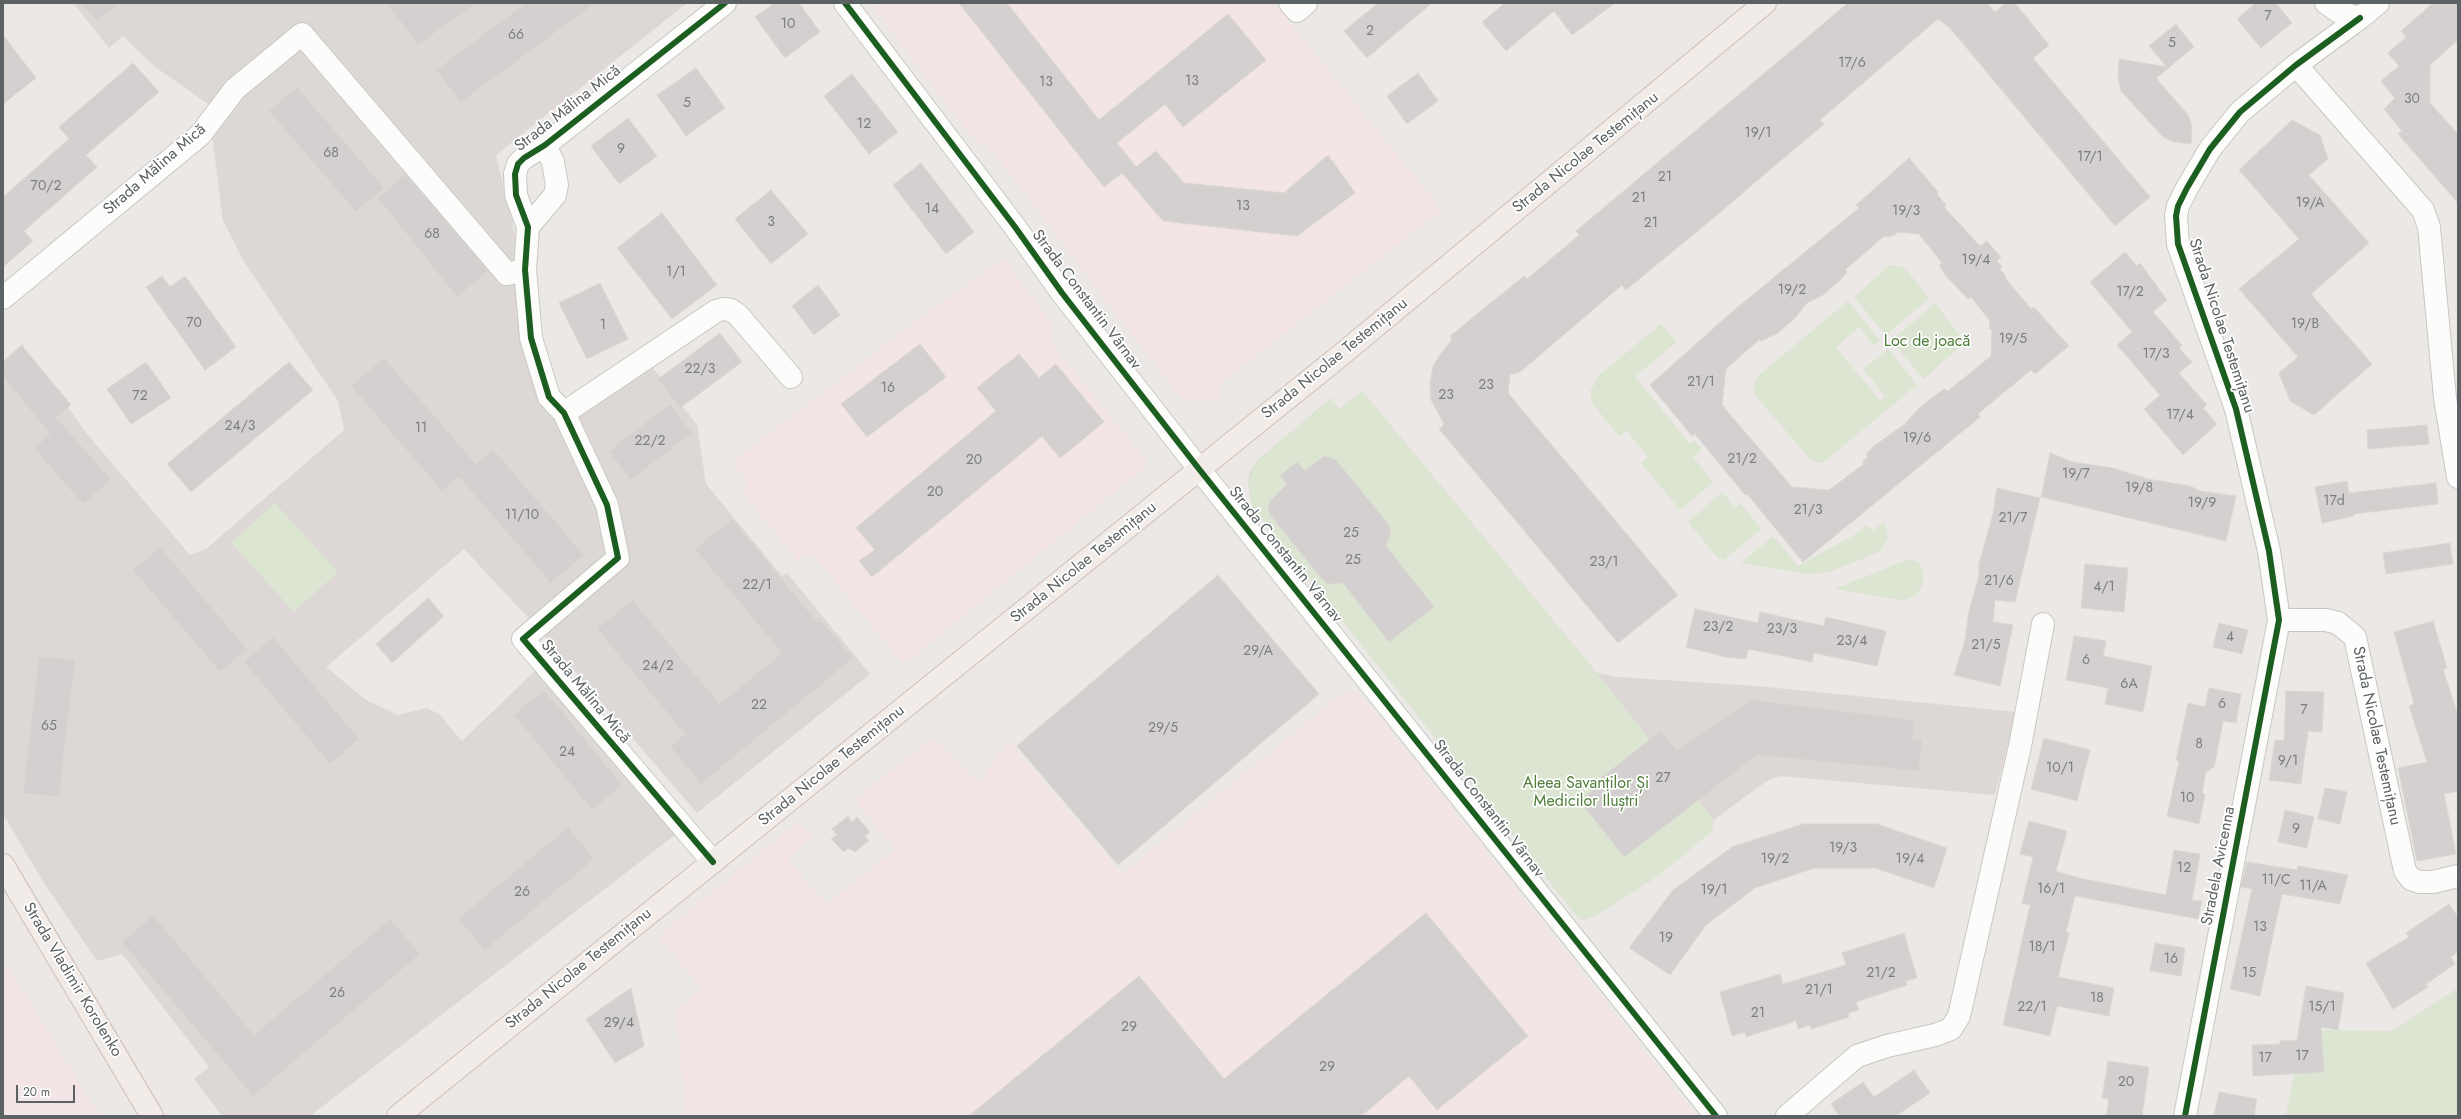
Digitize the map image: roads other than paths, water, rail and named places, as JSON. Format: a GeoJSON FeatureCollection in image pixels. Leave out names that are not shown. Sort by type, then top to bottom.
{"type":"FeatureCollection","features":[{"type":"Feature","properties":{"kind":"main road","name":"Strada Nicolae Testemițanu"},"geometry":{"type":"LineString","coordinates":[[398,1116],[1341,355],[1765,3]]}},
{"type":"Feature","properties":{"kind":"main road","name":"Strada Vladimir Korolenko"},"geometry":{"type":"LineString","coordinates":[[3,865],[152,1116]]}},
{"type":"Feature","properties":{"kind":"street","name":"Strada Mălina Mică"},"geometry":{"type":"LineString","coordinates":[[713,862],[523,640],[618,558],[607,505],[564,413],[549,397],[531,338],[524,270],[528,227],[516,195],[515,174],[518,164],[524,158],[545,145],[725,3]]}},
{"type":"Feature","properties":{"kind":"street","name":"Strada Constantin Vârnav"},"geometry":{"type":"LineString","coordinates":[[845,3],[1015,227],[1062,293],[1199,469],[1716,1116]]}},
{"type":"Feature","properties":{"kind":"street"},"geometry":{"type":"LineString","coordinates":[[2326,3],[2339,12],[2360,18]]}},
{"type":"Feature","properties":{"kind":"street","name":"Strada Nicolae Testemițanu"},"geometry":{"type":"LineString","coordinates":[[2378,3],[2296,65],[2240,112],[2210,149],[2178,206],[2176,229],[2178,244],[2236,409],[2269,551],[2279,620],[2326,620],[2338,623],[2355,637],[2405,871],[2411,879],[2420,882],[2433,882],[2458,876]]}},
{"type":"Feature","properties":{"kind":"street","name":"Strada Mălina Mică"},"geometry":{"type":"LineString","coordinates":[[3,298],[200,135],[235,89],[302,34],[507,274],[524,270]]}},
{"type":"Feature","properties":{"kind":"street"},"geometry":{"type":"LineString","coordinates":[[2296,65],[2423,210],[2429,227],[2445,398],[2458,477]]}},
{"type":"Feature","properties":{"kind":"street","name":"Strada Mălina Mică"},"geometry":{"type":"LineString","coordinates":[[528,227],[555,195],[557,186],[553,162],[545,145]]}},
{"type":"Feature","properties":{"kind":"street"},"geometry":{"type":"LineString","coordinates":[[564,413],[716,311],[724,309],[731,310],[738,315],[791,377]]}},
{"type":"Feature","properties":{"kind":"street","name":"Stradela Avicenna"},"geometry":{"type":"LineString","coordinates":[[2185,1116],[2279,620]]}},
{"type":"Feature","properties":{"kind":"street"},"geometry":{"type":"LineString","coordinates":[[1787,1116],[1857,1056],[1887,1046],[1951,1029],[1959,1016],[2018,753],[2043,624]]}},
{"type":"Feature","properties":{"kind":"park label","name":"Loc de joacă"},"geometry":{"type":"Point","coordinates":[1927,342]}},
{"type":"Feature","properties":{"kind":"park label","name":"Aleea Savanților Și Medicilor Iluștri"},"geometry":{"type":"Point","coordinates":[1586,793]}}]}
